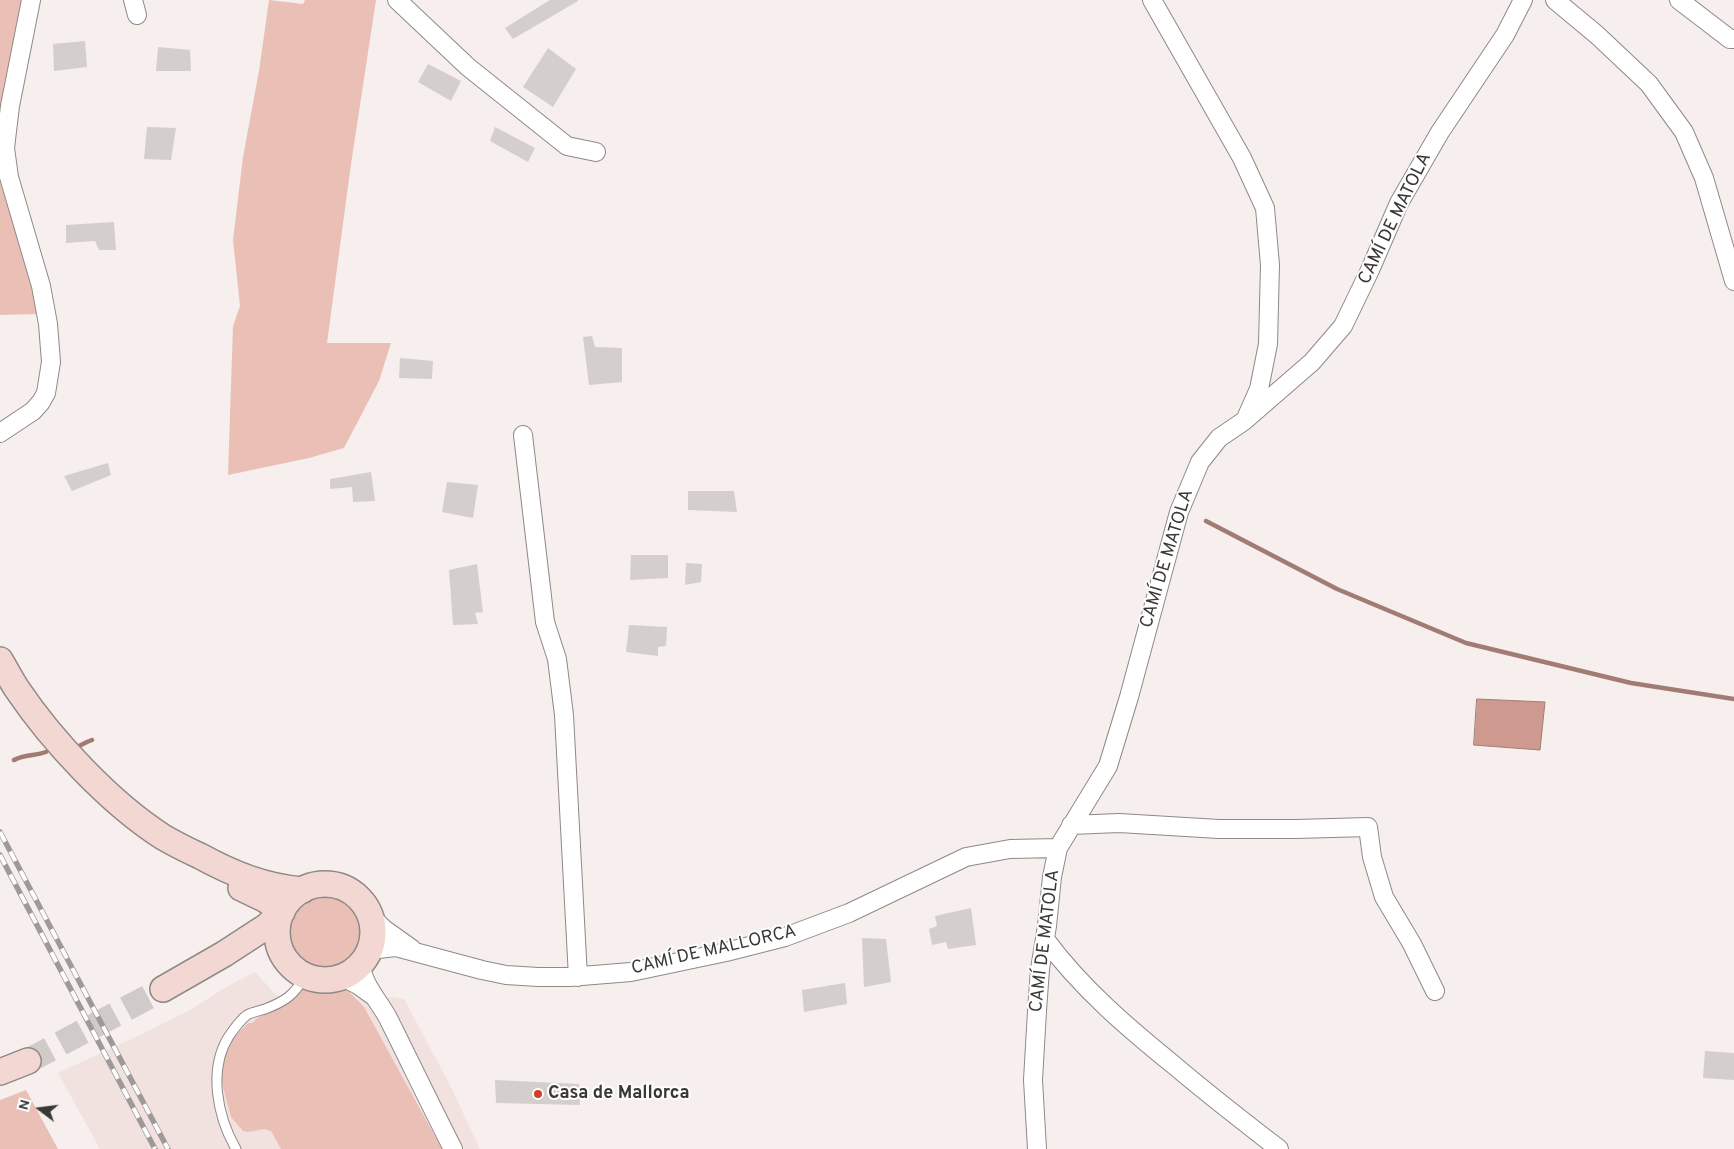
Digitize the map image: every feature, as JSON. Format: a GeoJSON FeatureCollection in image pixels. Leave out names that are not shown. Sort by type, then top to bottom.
{"type":"FeatureCollection","features":[{"type":"Feature","properties":{"kind":"street"},"geometry":{"type":"LineString","coordinates":[[0,433],[33,411],[41,402],[46,393],[51,362],[48,324],[41,286],[10,177],[4,148],[10,106],[31,0]]}},
{"type":"Feature","properties":{"kind":"street"},"geometry":{"type":"LineString","coordinates":[[397,0],[468,66],[567,146],[596,152]]}},
{"type":"Feature","properties":{"kind":"street"},"geometry":{"type":"LineString","coordinates":[[1152,0],[1242,158],[1265,208],[1270,265],[1268,344],[1259,389],[1244,421]]}},
{"type":"Feature","properties":{"kind":"street","name":"CAMÍ DE MATOLA"},"geometry":{"type":"LineString","coordinates":[[1037,1149],[1033,1080],[1040,968],[1058,848],[1108,766],[1129,697],[1179,512],[1200,462],[1219,438],[1244,421],[1312,362],[1343,326],[1399,203],[1440,132],[1505,35],[1523,0]]}},
{"type":"Feature","properties":{"kind":"street"},"geometry":{"type":"LineString","coordinates":[[1555,0],[1597,35],[1649,84],[1684,132],[1704,178],[1734,281]]}},
{"type":"Feature","properties":{"kind":"street"},"geometry":{"type":"LineString","coordinates":[[1679,0],[1734,39]]}},
{"type":"Feature","properties":{"kind":"street"},"geometry":{"type":"LineString","coordinates":[[523,435],[545,622],[557,659],[564,715],[578,977]]}},
{"type":"Feature","properties":{"kind":"street"},"geometry":{"type":"LineString","coordinates":[[0,660],[18,690],[46,728],[83,768],[136,817],[174,844],[238,876],[283,888],[303,890]]}},
{"type":"Feature","properties":{"kind":"street"},"geometry":{"type":"LineString","coordinates":[[0,673],[46,736],[70,764],[106,799],[162,846],[188,863],[266,900],[282,912]]}},
{"type":"Feature","properties":{"kind":"street"},"geometry":{"type":"LineString","coordinates":[[1071,825],[1119,823],[1219,829],[1368,827],[1372,858],[1384,897],[1412,944],[1435,991]]}},
{"type":"Feature","properties":{"kind":"street","name":"CAMÍ DE MALLORCA"},"geometry":{"type":"LineString","coordinates":[[357,965],[378,949],[388,947],[416,952],[506,975],[578,977],[631,972],[726,952],[785,937],[849,913],[966,857],[1010,848],[1058,848]]}},
{"type":"Feature","properties":{"kind":"street"},"geometry":{"type":"LineString","coordinates":[[321,884],[334,884],[346,888],[361,900],[371,916],[372,941],[357,965],[330,980],[318,980],[306,976],[290,965],[280,949],[277,936],[282,912],[288,901],[303,890],[309,886],[321,884]]}},
{"type":"Feature","properties":{"kind":"street"},"geometry":{"type":"LineString","coordinates":[[163,988],[224,954],[267,926],[282,912]]}},
{"type":"Feature","properties":{"kind":"street","name":"CAMÍ DE MALLORCA"},"geometry":{"type":"LineString","coordinates":[[371,916],[384,929],[416,952]]}},
{"type":"Feature","properties":{"kind":"street"},"geometry":{"type":"LineString","coordinates":[[1045,939],[1064,965],[1135,1034],[1279,1149]]}},
{"type":"Feature","properties":{"kind":"street"},"geometry":{"type":"LineString","coordinates":[[224,954],[250,946],[266,946],[280,949]]}},
{"type":"Feature","properties":{"kind":"street"},"geometry":{"type":"LineString","coordinates":[[357,965],[358,985],[378,1000],[453,1149]]}},
{"type":"Feature","properties":{"kind":"street"},"geometry":{"type":"LineString","coordinates":[[0,1072],[28,1061]]}},
{"type":"Feature","properties":{"kind":"lane"},"geometry":{"type":"LineString","coordinates":[[236,1149],[224,1123],[217,1087],[218,1066],[223,1045],[234,1028],[247,1015],[286,1000],[306,976]]}},
{"type":"Feature","properties":{"kind":"shaded area"},"geometry":{"type":"Polygon","coordinates":[[[0,0],[31,0],[9,177],[38,314],[0,315],[0,0]]]}},
{"type":"Feature","properties":{"kind":"shaded area"},"geometry":{"type":"Polygon","coordinates":[[[269,0],[303,4],[305,0],[376,0],[351,164],[327,343],[391,343],[379,381],[344,448],[309,458],[228,475],[233,326],[240,306],[233,240],[243,157],[259,71],[269,0]]]}},
{"type":"Feature","properties":{"kind":"shaded area"},"geometry":{"type":"Polygon","coordinates":[[[1477,699],[1545,702],[1540,750],[1474,745],[1477,699]]]}},
{"type":"Feature","properties":{"kind":"shaded area"},"geometry":{"type":"Polygon","coordinates":[[[325,888],[342,891],[350,895],[362,907],[366,915],[369,932],[366,949],[362,957],[350,969],[342,973],[325,976],[308,973],[300,969],[288,957],[284,949],[281,932],[284,915],[288,907],[300,895],[308,891],[325,888]]]}},
{"type":"Feature","properties":{"kind":"shaded area"},"geometry":{"type":"Polygon","coordinates":[[[255,972],[277,996],[308,1002],[355,979],[349,1000],[392,997],[404,999],[449,1083],[480,1149],[100,1149],[58,1073],[190,1010],[226,987],[255,972]]]}},
{"type":"Feature","properties":{"kind":"shaded area"},"geometry":{"type":"Polygon","coordinates":[[[306,979],[330,983],[340,982],[364,1007],[442,1149],[281,1149],[271,1131],[264,1129],[243,1131],[231,1117],[222,1083],[225,1053],[235,1036],[248,1023],[252,1023],[306,979]]]}},
{"type":"Feature","properties":{"kind":"shaded area"},"geometry":{"type":"Polygon","coordinates":[[[26,1090],[58,1149],[0,1149],[0,1100],[26,1090]]]}},
{"type":"Feature","properties":{"kind":"building"},"geometry":{"type":"Polygon","coordinates":[[[550,0],[578,1],[513,39],[505,28],[550,0]]]}},
{"type":"Feature","properties":{"kind":"building"},"geometry":{"type":"Polygon","coordinates":[[[85,41],[87,67],[54,71],[53,44],[85,41]]]}},
{"type":"Feature","properties":{"kind":"building"},"geometry":{"type":"Polygon","coordinates":[[[158,47],[190,50],[191,71],[156,71],[158,47]]]}},
{"type":"Feature","properties":{"kind":"building"},"geometry":{"type":"Polygon","coordinates":[[[548,48],[576,69],[553,107],[523,87],[548,48]]]}},
{"type":"Feature","properties":{"kind":"building"},"geometry":{"type":"Polygon","coordinates":[[[428,64],[461,81],[451,101],[418,82],[428,64]]]}},
{"type":"Feature","properties":{"kind":"building"},"geometry":{"type":"Polygon","coordinates":[[[147,127],[176,128],[171,160],[144,159],[147,127]]]}},
{"type":"Feature","properties":{"kind":"building"},"geometry":{"type":"Polygon","coordinates":[[[495,127],[535,148],[528,162],[490,141],[495,127]]]}},
{"type":"Feature","properties":{"kind":"building"},"geometry":{"type":"Polygon","coordinates":[[[114,222],[116,250],[99,250],[95,241],[66,243],[66,225],[114,222]]]}},
{"type":"Feature","properties":{"kind":"building"},"geometry":{"type":"Polygon","coordinates":[[[592,336],[595,347],[622,348],[622,382],[589,385],[583,337],[592,336]]]}},
{"type":"Feature","properties":{"kind":"building"},"geometry":{"type":"Polygon","coordinates":[[[400,358],[433,361],[432,379],[399,378],[400,358]]]}},
{"type":"Feature","properties":{"kind":"building"},"geometry":{"type":"Polygon","coordinates":[[[108,463],[111,475],[72,491],[64,476],[108,463]]]}},
{"type":"Feature","properties":{"kind":"building"},"geometry":{"type":"Polygon","coordinates":[[[371,472],[375,501],[353,502],[352,487],[330,489],[330,479],[371,472]]]}},
{"type":"Feature","properties":{"kind":"building"},"geometry":{"type":"Polygon","coordinates":[[[447,482],[478,485],[473,518],[442,512],[447,482]]]}},
{"type":"Feature","properties":{"kind":"building"},"geometry":{"type":"Polygon","coordinates":[[[688,491],[734,491],[737,512],[688,510],[688,491]]]}},
{"type":"Feature","properties":{"kind":"building"},"geometry":{"type":"Polygon","coordinates":[[[631,555],[668,555],[668,578],[630,580],[631,555]]]}},
{"type":"Feature","properties":{"kind":"building"},"geometry":{"type":"Polygon","coordinates":[[[686,563],[702,564],[701,582],[685,585],[686,563]]]}},
{"type":"Feature","properties":{"kind":"building"},"geometry":{"type":"Polygon","coordinates":[[[477,564],[483,612],[475,613],[478,624],[453,625],[449,570],[477,564]]]}},
{"type":"Feature","properties":{"kind":"building"},"geometry":{"type":"Polygon","coordinates":[[[629,625],[667,627],[666,646],[658,647],[658,656],[626,652],[629,625]]]}},
{"type":"Feature","properties":{"kind":"building"},"geometry":{"type":"Polygon","coordinates":[[[971,908],[976,945],[948,949],[946,942],[932,945],[929,929],[937,926],[935,916],[971,908]]]}},
{"type":"Feature","properties":{"kind":"building"},"geometry":{"type":"Polygon","coordinates":[[[862,938],[886,939],[891,982],[864,987],[862,938]]]}},
{"type":"Feature","properties":{"kind":"building"},"geometry":{"type":"Polygon","coordinates":[[[845,983],[847,1004],[804,1012],[802,990],[845,983]]]}},
{"type":"Feature","properties":{"kind":"building"},"geometry":{"type":"Polygon","coordinates":[[[1705,1051],[1734,1053],[1734,1080],[1703,1078],[1705,1051]]]}},
{"type":"Feature","properties":{"kind":"building","name":"Casa de Mallorca"},"geometry":{"type":"Polygon","coordinates":[[[495,1080],[579,1084],[580,1105],[496,1103],[495,1080]]]}},
{"type":"Feature","properties":{"kind":"waterway"},"geometry":{"type":"LineString","coordinates":[[1206,521],[1337,589],[1466,643],[1631,683],[1734,699]]}},
{"type":"Feature","properties":{"kind":"waterway"},"geometry":{"type":"LineString","coordinates":[[75,748],[92,740]]}},
{"type":"Feature","properties":{"kind":"waterway"},"geometry":{"type":"LineString","coordinates":[[14,760],[46,752]]}},
{"type":"Feature","properties":{"kind":"tunnel"},"geometry":{"type":"LineString","coordinates":[[28,1061],[163,989]]}},
{"type":"Feature","properties":{"kind":"railway"},"geometry":{"type":"LineString","coordinates":[[0,832],[168,1149]]}},
{"type":"Feature","properties":{"kind":"railway"},"geometry":{"type":"LineString","coordinates":[[0,855],[155,1149]]}},
{"type":"Feature","properties":{"kind":"place","name":"Casa de Mallorca"},"geometry":{"type":"Point","coordinates":[538,1094]}}]}
